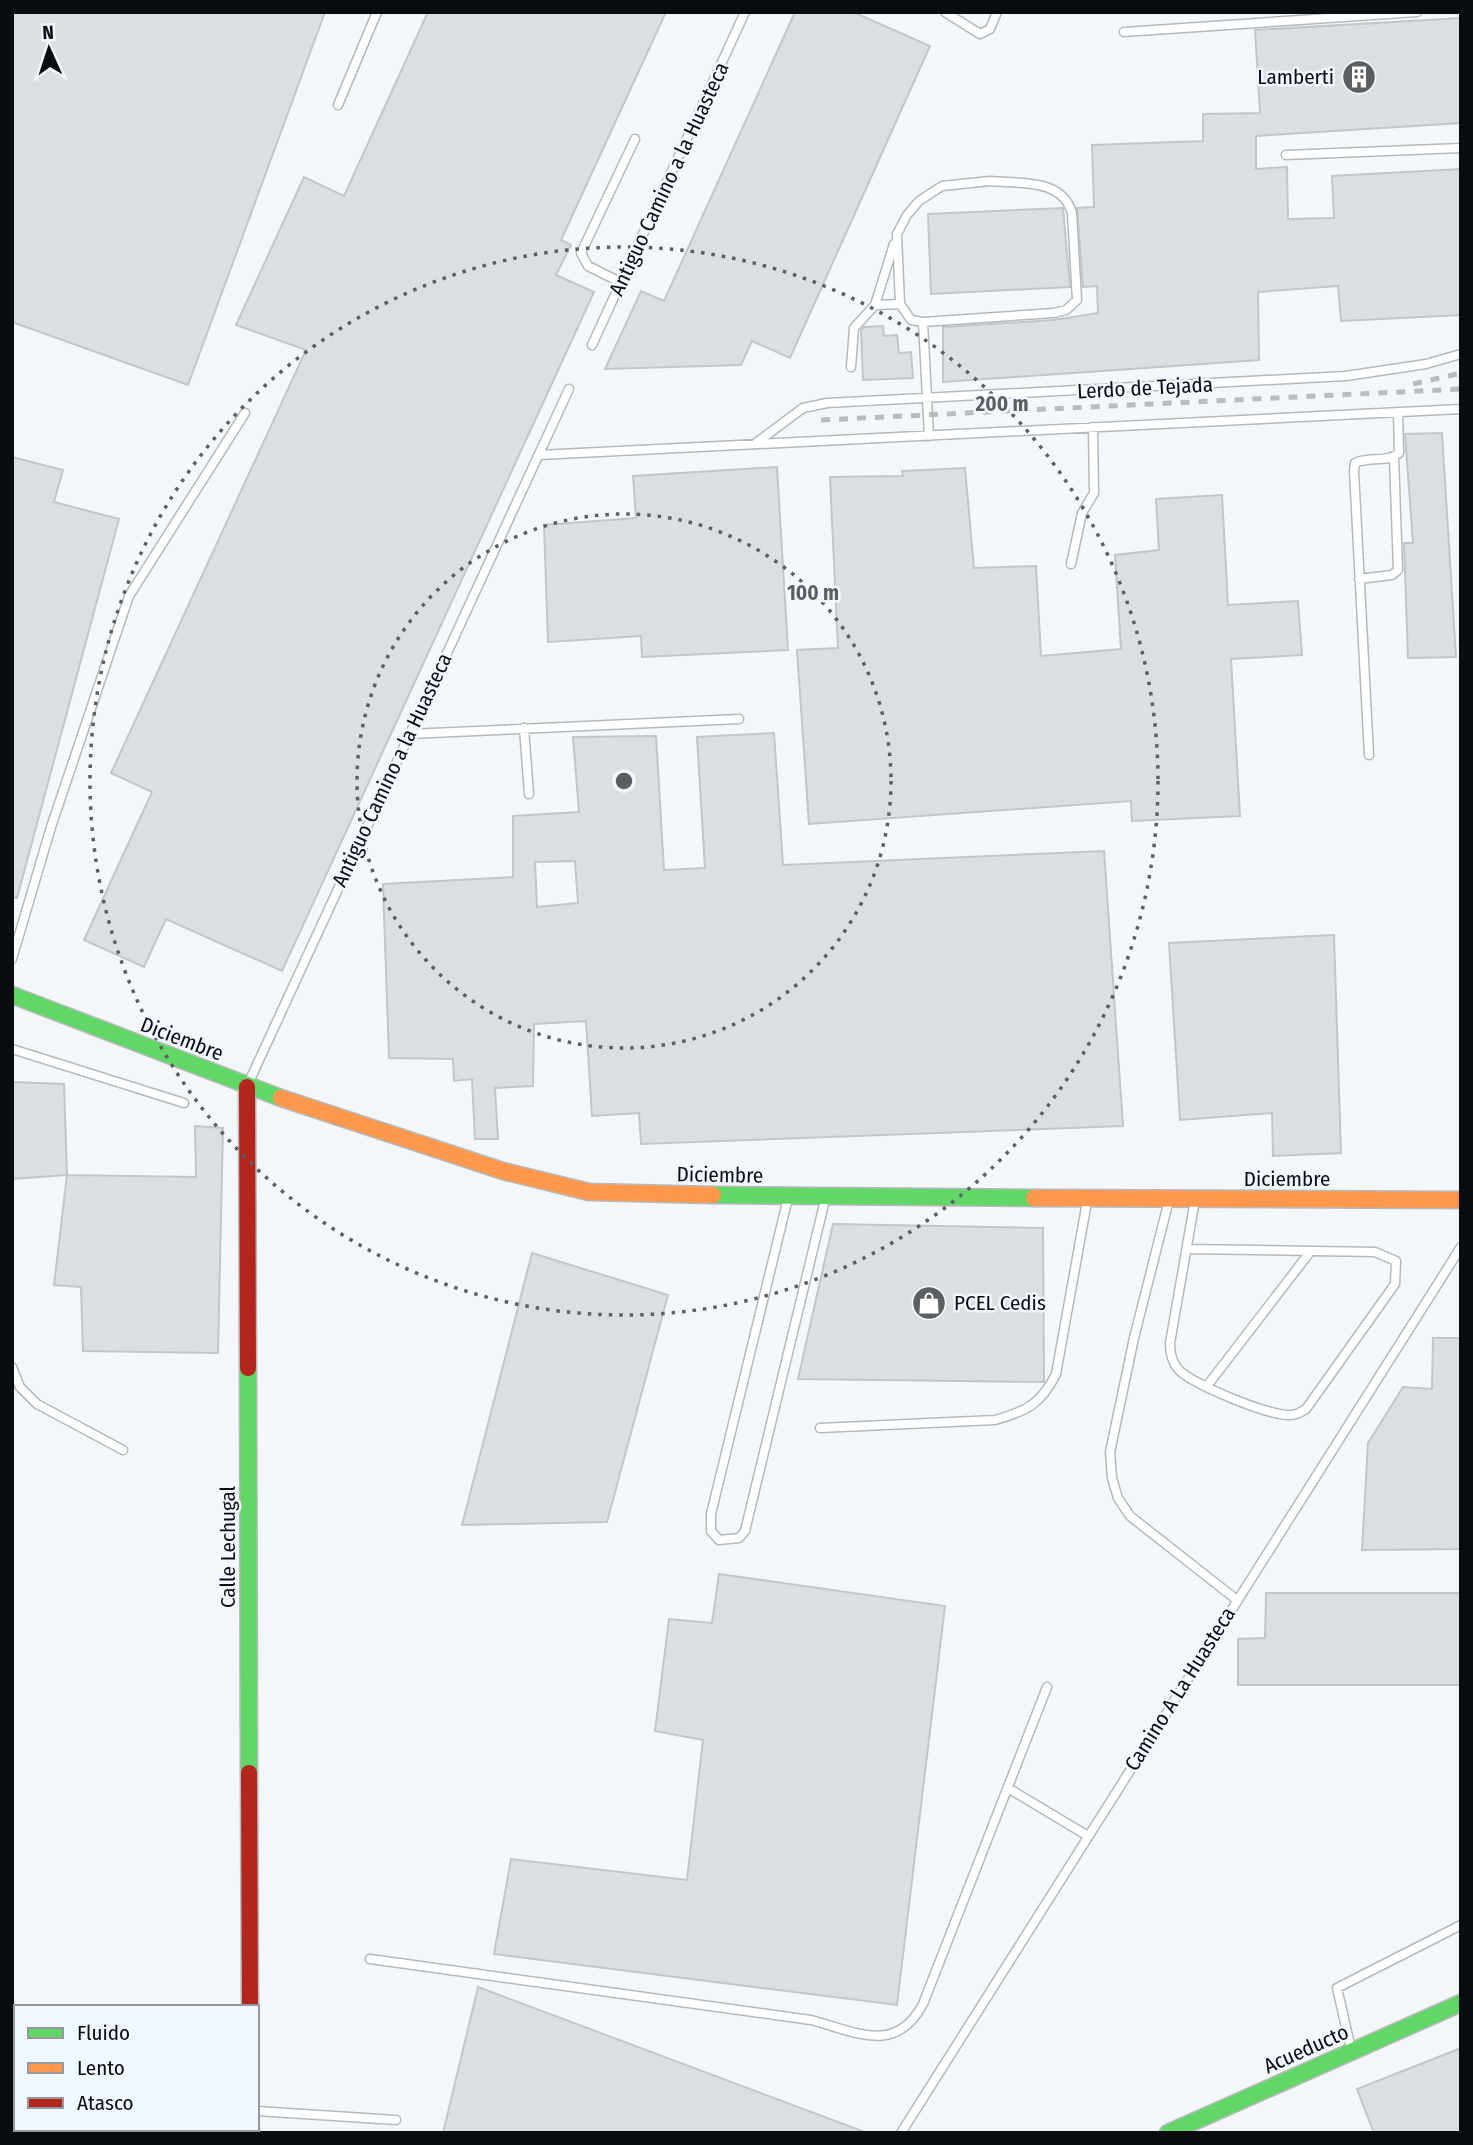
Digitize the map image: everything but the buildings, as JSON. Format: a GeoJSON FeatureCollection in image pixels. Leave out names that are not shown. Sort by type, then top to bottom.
{"type":"FeatureCollection","features":[{"type":"Feature","properties":{"kind":"street","name":"Diciembre"},"geometry":{"type":"LineString","coordinates":[[12,995],[247,1087],[503,1171],[589,1192],[788,1197],[1461,1200]]}},
{"type":"Feature","properties":{"kind":"street","name":"Calle Lechugal"},"geometry":{"type":"LineString","coordinates":[[247,1087],[250,2005]]}},
{"type":"Feature","properties":{"kind":"street","name":"Acueducto"},"geometry":{"type":"LineString","coordinates":[[1168,2133],[1461,2003]]}},
{"type":"Feature","properties":{"kind":"lane"},"geometry":{"type":"LineString","coordinates":[[338,105],[377,12]]}},
{"type":"Feature","properties":{"kind":"lane","name":"Antiguo Camino a la Huasteca"},"geometry":{"type":"LineString","coordinates":[[592,345],[745,12]]}},
{"type":"Feature","properties":{"kind":"lane"},"geometry":{"type":"LineString","coordinates":[[945,12],[959,16],[966,28],[985,33],[997,12]]}},
{"type":"Feature","properties":{"kind":"lane"},"geometry":{"type":"LineString","coordinates":[[1124,32],[1417,12]]}},
{"type":"Feature","properties":{"kind":"lane"},"geometry":{"type":"LineString","coordinates":[[622,283],[584,263],[581,253],[635,139]]}},
{"type":"Feature","properties":{"kind":"lane"},"geometry":{"type":"LineString","coordinates":[[1286,155],[1461,148]]}},
{"type":"Feature","properties":{"kind":"lane"},"geometry":{"type":"LineString","coordinates":[[851,368],[854,328],[875,305],[897,234],[919,201],[942,186],[990,181],[1057,190],[1069,201],[1077,290],[1073,306],[1054,313],[923,322],[911,320],[900,304],[897,234]]}},
{"type":"Feature","properties":{"kind":"lane"},"geometry":{"type":"LineString","coordinates":[[875,305],[900,304]]}},
{"type":"Feature","properties":{"kind":"lane"},"geometry":{"type":"LineString","coordinates":[[923,322],[929,436]]}},
{"type":"Feature","properties":{"kind":"lane","name":"Lerdo de Tejada"},"geometry":{"type":"LineString","coordinates":[[756,443],[803,408],[827,403],[1346,376],[1426,364],[1461,355]]}},
{"type":"Feature","properties":{"kind":"lane","name":"Antiguo Camino a la Huasteca"},"geometry":{"type":"LineString","coordinates":[[247,1087],[263,1046],[569,389]]}},
{"type":"Feature","properties":{"kind":"lane","name":"Lerdo de Tejada"},"geometry":{"type":"LineString","coordinates":[[539,456],[1461,409]]}},
{"type":"Feature","properties":{"kind":"lane"},"geometry":{"type":"LineString","coordinates":[[12,959],[51,827],[129,596],[245,412]]}},
{"type":"Feature","properties":{"kind":"lane"},"geometry":{"type":"LineString","coordinates":[[1359,579],[1392,575],[1398,570],[1394,457],[1401,447],[1398,412]]}},
{"type":"Feature","properties":{"kind":"lane"},"geometry":{"type":"LineString","coordinates":[[1070,564],[1082,513],[1094,493],[1093,427]]}},
{"type":"Feature","properties":{"kind":"lane"},"geometry":{"type":"LineString","coordinates":[[1369,755],[1355,463],[1394,457]]}},
{"type":"Feature","properties":{"kind":"lane"},"geometry":{"type":"LineString","coordinates":[[410,734],[739,719]]}},
{"type":"Feature","properties":{"kind":"lane"},"geometry":{"type":"LineString","coordinates":[[524,729],[528,794]]}},
{"type":"Feature","properties":{"kind":"lane"},"geometry":{"type":"LineString","coordinates":[[12,1049],[184,1103]]}},
{"type":"Feature","properties":{"kind":"lane"},"geometry":{"type":"LineString","coordinates":[[788,1197],[711,1514],[711,1531],[719,1540],[739,1538],[745,1531],[826,1197]]}},
{"type":"Feature","properties":{"kind":"lane"},"geometry":{"type":"LineString","coordinates":[[820,1428],[995,1420],[1021,1413],[1046,1394],[1056,1374],[1088,1199]]}},
{"type":"Feature","properties":{"kind":"lane"},"geometry":{"type":"LineString","coordinates":[[1170,1199],[1110,1452],[1112,1478],[1118,1499],[1130,1516],[1237,1600]]}},
{"type":"Feature","properties":{"kind":"lane"},"geometry":{"type":"LineString","coordinates":[[1188,1249],[1375,1252],[1396,1261],[1398,1273],[1395,1284],[1306,1409],[1289,1416],[1278,1413],[1207,1386],[1178,1369],[1171,1356],[1170,1343],[1195,1199]]}},
{"type":"Feature","properties":{"kind":"lane","name":"Camino A La Huasteca"},"geometry":{"type":"LineString","coordinates":[[901,2133],[1461,1247]]}},
{"type":"Feature","properties":{"kind":"lane"},"geometry":{"type":"LineString","coordinates":[[1207,1386],[1310,1252]]}},
{"type":"Feature","properties":{"kind":"lane"},"geometry":{"type":"LineString","coordinates":[[12,1367],[20,1387],[37,1404],[123,1450]]}},
{"type":"Feature","properties":{"kind":"lane"},"geometry":{"type":"LineString","coordinates":[[370,1959],[811,2020],[866,2034],[902,2031],[913,2023],[923,2004],[1046,1687]]}},
{"type":"Feature","properties":{"kind":"lane"},"geometry":{"type":"LineString","coordinates":[[1008,1788],[1088,1836]]}},
{"type":"Feature","properties":{"kind":"lane"},"geometry":{"type":"LineString","coordinates":[[1352,2052],[1337,1988],[1461,1925]]}},
{"type":"Feature","properties":{"kind":"lane"},"geometry":{"type":"LineString","coordinates":[[259,2111],[396,2120]]}},
{"type":"Feature","properties":{"kind":"railway"},"geometry":{"type":"LineString","coordinates":[[1413,384],[1461,373]]}},
{"type":"Feature","properties":{"kind":"railway"},"geometry":{"type":"LineString","coordinates":[[821,420],[1461,389]]}},
{"type":"Feature","properties":{"kind":"traffic: fast"},"geometry":{"type":"LineString","coordinates":[[12,995],[281,1098]]}},
{"type":"Feature","properties":{"kind":"traffic: fast"},"geometry":{"type":"LineString","coordinates":[[713,1195],[1034,1198]]}},
{"type":"Feature","properties":{"kind":"traffic: fast"},"geometry":{"type":"LineString","coordinates":[[248,1368],[249,1773]]}},
{"type":"Feature","properties":{"kind":"traffic: fast"},"geometry":{"type":"LineString","coordinates":[[1168,2133],[1461,2003]]}},
{"type":"Feature","properties":{"kind":"traffic: slow"},"geometry":{"type":"LineString","coordinates":[[281,1098],[503,1171],[589,1192],[713,1195]]}},
{"type":"Feature","properties":{"kind":"traffic: slow"},"geometry":{"type":"LineString","coordinates":[[1034,1198],[1461,1200]]}},
{"type":"Feature","properties":{"kind":"traffic: jam"},"geometry":{"type":"LineString","coordinates":[[247,1087],[248,1368]]}},
{"type":"Feature","properties":{"kind":"traffic: jam"},"geometry":{"type":"LineString","coordinates":[[249,1773],[250,2005]]}},
{"type":"Feature","properties":{"kind":"place","name":"Lamberti"},"geometry":{"type":"Point","coordinates":[1359,77]}},
{"type":"Feature","properties":{"kind":"place","name":"PCEL Cedis"},"geometry":{"type":"Point","coordinates":[929,1303]}}]}
